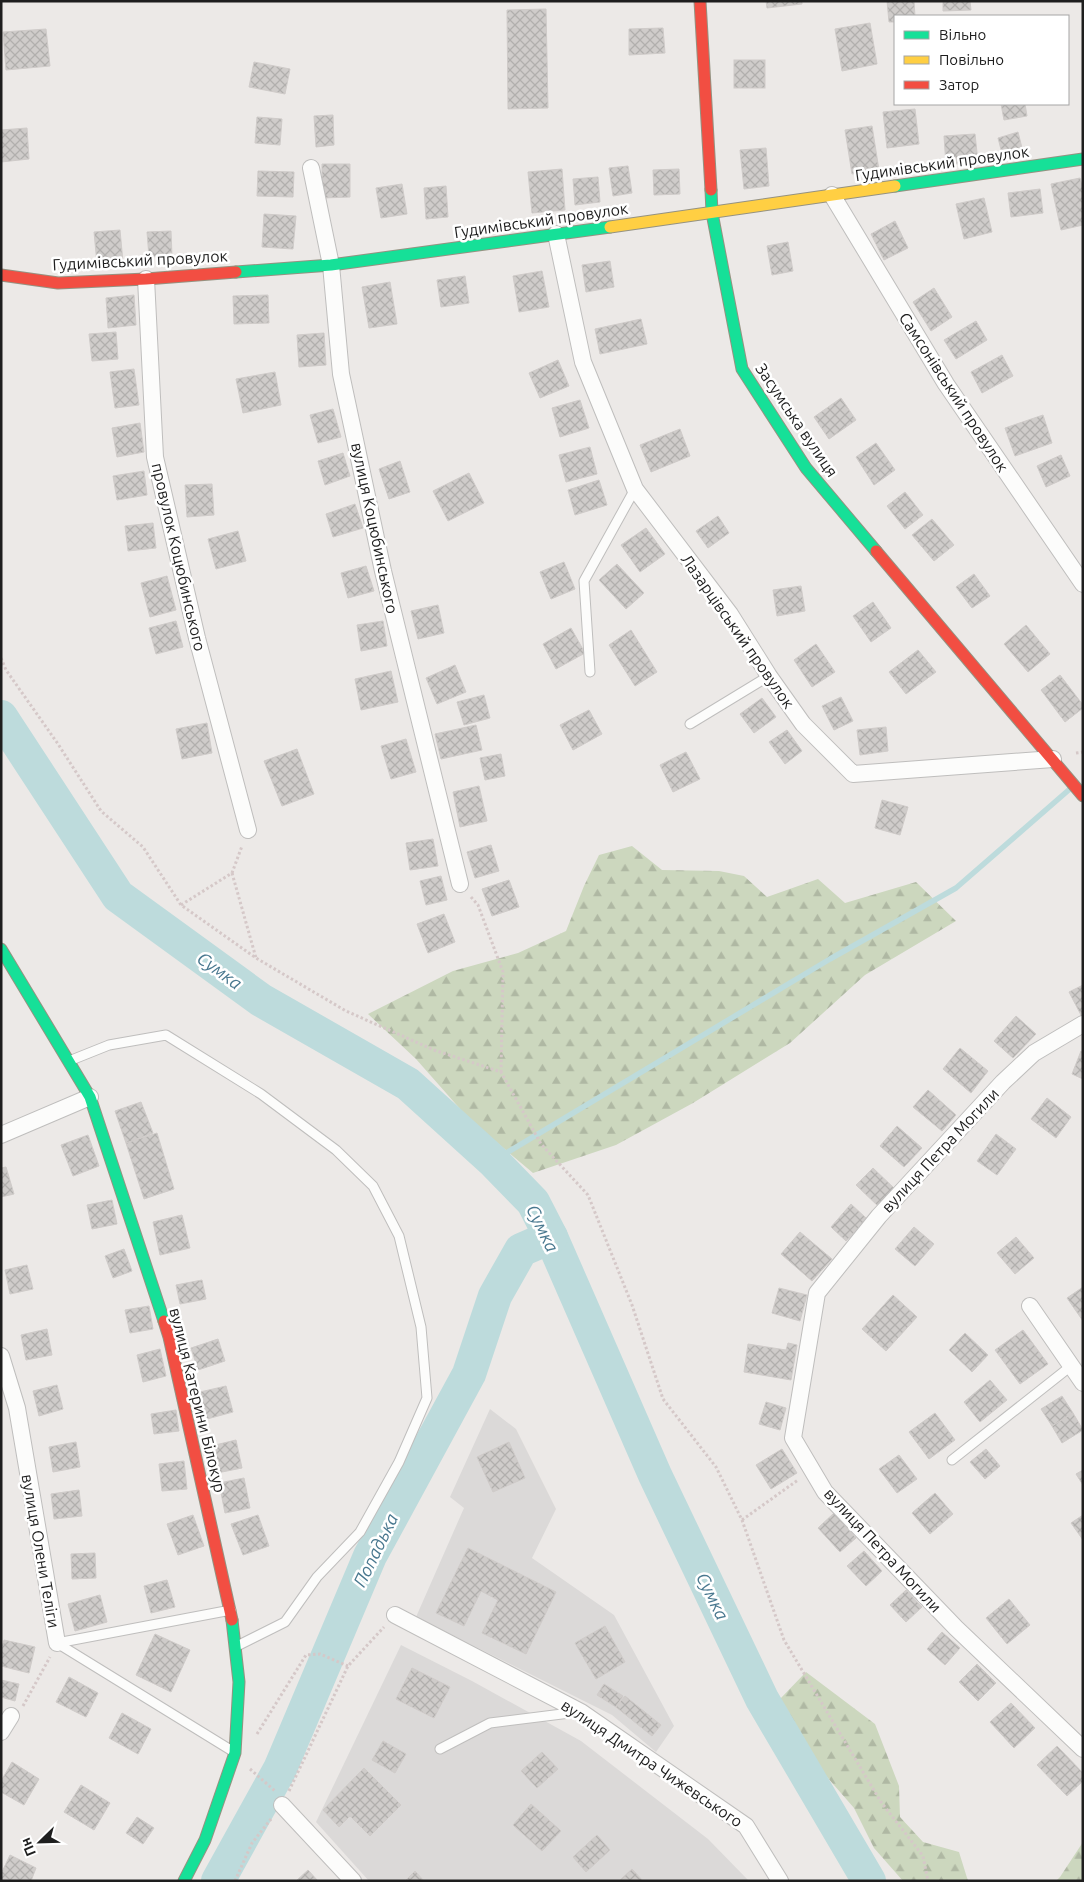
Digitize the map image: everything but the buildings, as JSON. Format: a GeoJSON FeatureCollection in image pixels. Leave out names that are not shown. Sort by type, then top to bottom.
{"type":"FeatureCollection","features":[{"type":"Feature","properties":{"kind":"street","name":"Засумська вулиця"},"geometry":{"type":"LineString","coordinates":[[700,1],[712,214],[742,368],[806,468],[1054,759],[1083,796]]}},
{"type":"Feature","properties":{"kind":"street","name":"Гудимівський провулок"},"geometry":{"type":"LineString","coordinates":[[1,276],[58,283],[146,279],[331,265],[712,214],[1083,159]]}},
{"type":"Feature","properties":{"kind":"street","name":"вулиця Коцюбинського"},"geometry":{"type":"LineString","coordinates":[[311,168],[331,265],[341,374],[383,571],[460,884]]}},
{"type":"Feature","properties":{"kind":"street","name":"Самсонівський провулок"},"geometry":{"type":"LineString","coordinates":[[832,195],[946,384],[1083,584]]}},
{"type":"Feature","properties":{"kind":"street","name":"Лазарцівський провулок"},"geometry":{"type":"LineString","coordinates":[[556,234],[583,362],[635,489],[730,614],[769,676],[804,724],[853,774],[1054,759]]}},
{"type":"Feature","properties":{"kind":"street","name":"провулок Коцюбинського"},"geometry":{"type":"LineString","coordinates":[[146,279],[155,456],[197,638],[248,830]]}},
{"type":"Feature","properties":{"kind":"street","name":"вулиця Катерини Білокур"},"geometry":{"type":"LineString","coordinates":[[1,948],[90,1097],[168,1337],[231,1610],[239,1682],[235,1753],[205,1840],[184,1881]]}},
{"type":"Feature","properties":{"kind":"street","name":"вулиця Петра Могили"},"geometry":{"type":"LineString","coordinates":[[1083,1024],[1034,1053],[1002,1082],[879,1216],[817,1293],[792,1438],[825,1492],[950,1621],[1083,1749]]}},
{"type":"Feature","properties":{"kind":"street"},"geometry":{"type":"LineString","coordinates":[[1,1135],[90,1097]]}},
{"type":"Feature","properties":{"kind":"street"},"geometry":{"type":"LineString","coordinates":[[1030,1306],[1083,1383]]}},
{"type":"Feature","properties":{"kind":"street","name":"вулиця Олени Теліги"},"geometry":{"type":"LineString","coordinates":[[1,1356],[17,1408],[57,1643]]}},
{"type":"Feature","properties":{"kind":"street","name":"вулиця Дмитра Чижевського"},"geometry":{"type":"LineString","coordinates":[[394,1615],[581,1712],[746,1826],[780,1881]]}},
{"type":"Feature","properties":{"kind":"street"},"geometry":{"type":"LineString","coordinates":[[1,1732],[11,1716]]}},
{"type":"Feature","properties":{"kind":"street"},"geometry":{"type":"LineString","coordinates":[[279,1799],[352,1881]]}},
{"type":"Feature","properties":{"kind":"lane"},"geometry":{"type":"LineString","coordinates":[[590,672],[584,581],[635,489]]}},
{"type":"Feature","properties":{"kind":"lane"},"geometry":{"type":"LineString","coordinates":[[690,724],[769,676]]}},
{"type":"Feature","properties":{"kind":"lane"},"geometry":{"type":"LineString","coordinates":[[69,1062],[109,1045],[166,1035],[261,1094],[336,1150],[373,1186],[399,1236],[421,1327],[427,1398],[399,1462],[360,1532],[317,1577],[285,1622],[235,1647]]}},
{"type":"Feature","properties":{"kind":"lane"},"geometry":{"type":"LineString","coordinates":[[952,1460],[1071,1366]]}},
{"type":"Feature","properties":{"kind":"lane"},"geometry":{"type":"LineString","coordinates":[[57,1643],[231,1610]]}},
{"type":"Feature","properties":{"kind":"lane"},"geometry":{"type":"LineString","coordinates":[[57,1643],[235,1753]]}},
{"type":"Feature","properties":{"kind":"lane"},"geometry":{"type":"LineString","coordinates":[[440,1748],[490,1723],[581,1712]]}},
{"type":"Feature","properties":{"kind":"path"},"geometry":{"type":"LineString","coordinates":[[1,658],[6,670],[58,744],[101,811],[143,847],[181,905],[256,958],[346,1011],[434,1050],[501,1072]]}},
{"type":"Feature","properties":{"kind":"path"},"geometry":{"type":"LineString","coordinates":[[248,830],[232,873],[256,958]]}},
{"type":"Feature","properties":{"kind":"path"},"geometry":{"type":"LineString","coordinates":[[181,905],[232,873]]}},
{"type":"Feature","properties":{"kind":"path"},"geometry":{"type":"LineString","coordinates":[[460,884],[478,905],[503,972],[501,1072],[541,1144],[588,1195],[632,1304],[663,1399],[716,1467],[742,1520],[784,1640],[881,1802],[923,1856],[928,1881]]}},
{"type":"Feature","properties":{"kind":"path"},"geometry":{"type":"LineString","coordinates":[[742,1520],[812,1470]]}},
{"type":"Feature","properties":{"kind":"path"},"geometry":{"type":"LineString","coordinates":[[235,1881],[252,1843],[279,1799],[348,1666],[394,1615]]}},
{"type":"Feature","properties":{"kind":"path","name":"вулиця Олени Теліги"},"geometry":{"type":"LineString","coordinates":[[11,1716],[25,1704],[57,1643]]}},
{"type":"Feature","properties":{"kind":"path"},"geometry":{"type":"LineString","coordinates":[[257,1736],[306,1655],[320,1654],[336,1663],[348,1666]]}},
{"type":"Feature","properties":{"kind":"path"},"geometry":{"type":"LineString","coordinates":[[260,1779],[279,1799]]}},
{"type":"Feature","properties":{"kind":"shaded area"},"geometry":{"type":"Polygon","coordinates":[[[490,1409],[516,1429],[556,1509],[532,1558],[614,1615],[674,1726],[656,1752],[612,1715],[416,1617],[464,1508],[450,1497],[490,1409]]]}},
{"type":"Feature","properties":{"kind":"shaded area"},"geometry":{"type":"Polygon","coordinates":[[[401,1645],[472,1681],[581,1741],[708,1839],[749,1881],[369,1881],[316,1822],[401,1645]]]}},
{"type":"Feature","properties":{"kind":"green space"},"geometry":{"type":"Polygon","coordinates":[[[632,846],[662,870],[719,871],[744,876],[767,897],[818,879],[845,903],[916,882],[956,921],[865,975],[790,1043],[693,1103],[616,1145],[533,1173],[469,1119],[416,1059],[368,1014],[453,971],[518,953],[566,931],[599,855],[632,846]]]}},
{"type":"Feature","properties":{"kind":"green space"},"geometry":{"type":"Polygon","coordinates":[[[806,1672],[875,1724],[899,1786],[900,1817],[923,1842],[959,1852],[968,1881],[903,1881],[874,1848],[854,1808],[820,1769],[780,1699],[806,1672]]]}},
{"type":"Feature","properties":{"kind":"green space"},"geometry":{"type":"Polygon","coordinates":[[[1083,1842],[1083,1881],[1056,1881],[1060,1877],[1083,1842]]]}},
{"type":"Feature","properties":{"kind":"waterway","name":"Сумка"},"geometry":{"type":"LineString","coordinates":[[1,717],[118,896],[261,1000],[408,1084],[493,1161],[533,1202],[551,1237],[655,1475],[762,1699],[869,1881]]}},
{"type":"Feature","properties":{"kind":"waterway"},"geometry":{"type":"LineString","coordinates":[[493,1161],[830,959],[956,888],[1071,788]]}},
{"type":"Feature","properties":{"kind":"waterway","name":"Попадька"},"geometry":{"type":"LineString","coordinates":[[218,1881],[280,1769],[370,1556],[469,1374],[495,1296],[521,1250],[551,1237]]}},
{"type":"Feature","properties":{"kind":"traffic: fast"},"geometry":{"type":"LineString","coordinates":[[895,186],[1083,159]]}},
{"type":"Feature","properties":{"kind":"traffic: fast"},"geometry":{"type":"LineString","coordinates":[[711,190],[712,213],[742,369],[806,468],[876,551]]}},
{"type":"Feature","properties":{"kind":"traffic: fast"},"geometry":{"type":"LineString","coordinates":[[236,272],[331,265],[610,227]]}},
{"type":"Feature","properties":{"kind":"traffic: fast"},"geometry":{"type":"LineString","coordinates":[[1,949],[90,1097],[164,1321]]}},
{"type":"Feature","properties":{"kind":"traffic: fast"},"geometry":{"type":"LineString","coordinates":[[184,1881],[205,1840],[235,1753],[239,1682],[232,1620]]}},
{"type":"Feature","properties":{"kind":"traffic: slow"},"geometry":{"type":"LineString","coordinates":[[610,227],[895,186]]}},
{"type":"Feature","properties":{"kind":"traffic: jam"},"geometry":{"type":"LineString","coordinates":[[700,1],[711,190]]}},
{"type":"Feature","properties":{"kind":"traffic: jam"},"geometry":{"type":"LineString","coordinates":[[1,275],[58,283],[236,272]]}},
{"type":"Feature","properties":{"kind":"traffic: jam"},"geometry":{"type":"LineString","coordinates":[[876,551],[1083,796]]}},
{"type":"Feature","properties":{"kind":"traffic: jam"},"geometry":{"type":"LineString","coordinates":[[164,1321],[232,1620]]}}]}
